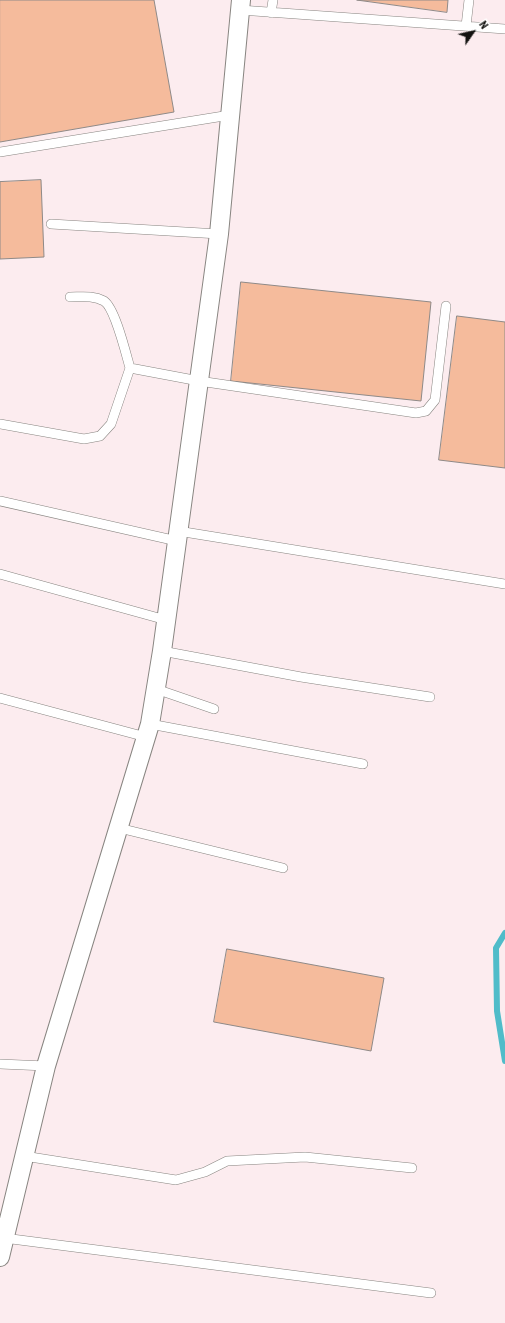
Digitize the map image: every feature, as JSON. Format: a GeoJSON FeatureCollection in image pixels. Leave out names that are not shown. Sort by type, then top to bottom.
{"type":"FeatureCollection","features":[{"type":"Feature","properties":{"kind":"street"},"geometry":{"type":"LineString","coordinates":[[0,1257],[46,1066],[148,730],[156,689],[219,234],[241,5]]}},
{"type":"Feature","properties":{"kind":"lane"},"geometry":{"type":"LineString","coordinates":[[272,13],[273,0]]}},
{"type":"Feature","properties":{"kind":"lane"},"geometry":{"type":"LineString","coordinates":[[466,26],[469,0]]}},
{"type":"Feature","properties":{"kind":"lane"},"geometry":{"type":"LineString","coordinates":[[241,5],[272,13],[505,29]]}},
{"type":"Feature","properties":{"kind":"lane"},"geometry":{"type":"LineString","coordinates":[[0,152],[230,115]]}},
{"type":"Feature","properties":{"kind":"lane"},"geometry":{"type":"LineString","coordinates":[[51,224],[219,234]]}},
{"type":"Feature","properties":{"kind":"lane"},"geometry":{"type":"LineString","coordinates":[[0,424],[84,439],[100,436],[111,424],[130,368],[121,335],[105,301],[91,296],[70,298]]}},
{"type":"Feature","properties":{"kind":"lane"},"geometry":{"type":"LineString","coordinates":[[130,368],[199,381],[416,414],[426,411],[432,405],[434,400],[446,306]]}},
{"type":"Feature","properties":{"kind":"lane"},"geometry":{"type":"LineString","coordinates":[[0,501],[178,536],[505,584]]}},
{"type":"Feature","properties":{"kind":"lane"},"geometry":{"type":"LineString","coordinates":[[0,574],[166,620]]}},
{"type":"Feature","properties":{"kind":"lane"},"geometry":{"type":"LineString","coordinates":[[162,651],[300,677],[430,697]]}},
{"type":"Feature","properties":{"kind":"lane"},"geometry":{"type":"LineString","coordinates":[[156,689],[214,709]]}},
{"type":"Feature","properties":{"kind":"lane"},"geometry":{"type":"LineString","coordinates":[[0,698],[148,730],[363,764]]}},
{"type":"Feature","properties":{"kind":"lane"},"geometry":{"type":"LineString","coordinates":[[118,828],[283,868]]}},
{"type":"Feature","properties":{"kind":"lane"},"geometry":{"type":"LineString","coordinates":[[0,1064],[46,1066]]}},
{"type":"Feature","properties":{"kind":"lane"},"geometry":{"type":"LineString","coordinates":[[24,1156],[176,1180],[205,1172],[227,1161],[305,1157],[412,1168]]}},
{"type":"Feature","properties":{"kind":"lane"},"geometry":{"type":"LineString","coordinates":[[4,1238],[431,1293]]}},
{"type":"Feature","properties":{"kind":"shaded area"},"geometry":{"type":"Polygon","coordinates":[[[0,0],[505,0],[505,1323],[0,1323],[0,0]]]}},
{"type":"Feature","properties":{"kind":"building"},"geometry":{"type":"Polygon","coordinates":[[[0,0],[154,0],[174,112],[0,142],[0,0]]]}},
{"type":"Feature","properties":{"kind":"building"},"geometry":{"type":"Polygon","coordinates":[[[357,0],[448,0],[447,12],[357,0]]]}},
{"type":"Feature","properties":{"kind":"building"},"geometry":{"type":"Polygon","coordinates":[[[41,180],[44,257],[0,259],[0,182],[41,180]]]}},
{"type":"Feature","properties":{"kind":"building"},"geometry":{"type":"Polygon","coordinates":[[[241,282],[431,302],[421,401],[231,381],[241,282]]]}},
{"type":"Feature","properties":{"kind":"building"},"geometry":{"type":"Polygon","coordinates":[[[457,316],[505,322],[505,468],[439,460],[457,316]]]}},
{"type":"Feature","properties":{"kind":"building"},"geometry":{"type":"Polygon","coordinates":[[[227,949],[384,978],[371,1051],[214,1022],[227,949]]]}},
{"type":"Feature","properties":{"kind":"waterway"},"geometry":{"type":"LineString","coordinates":[[505,933],[496,948],[497,1011],[505,1061]]}}]}
